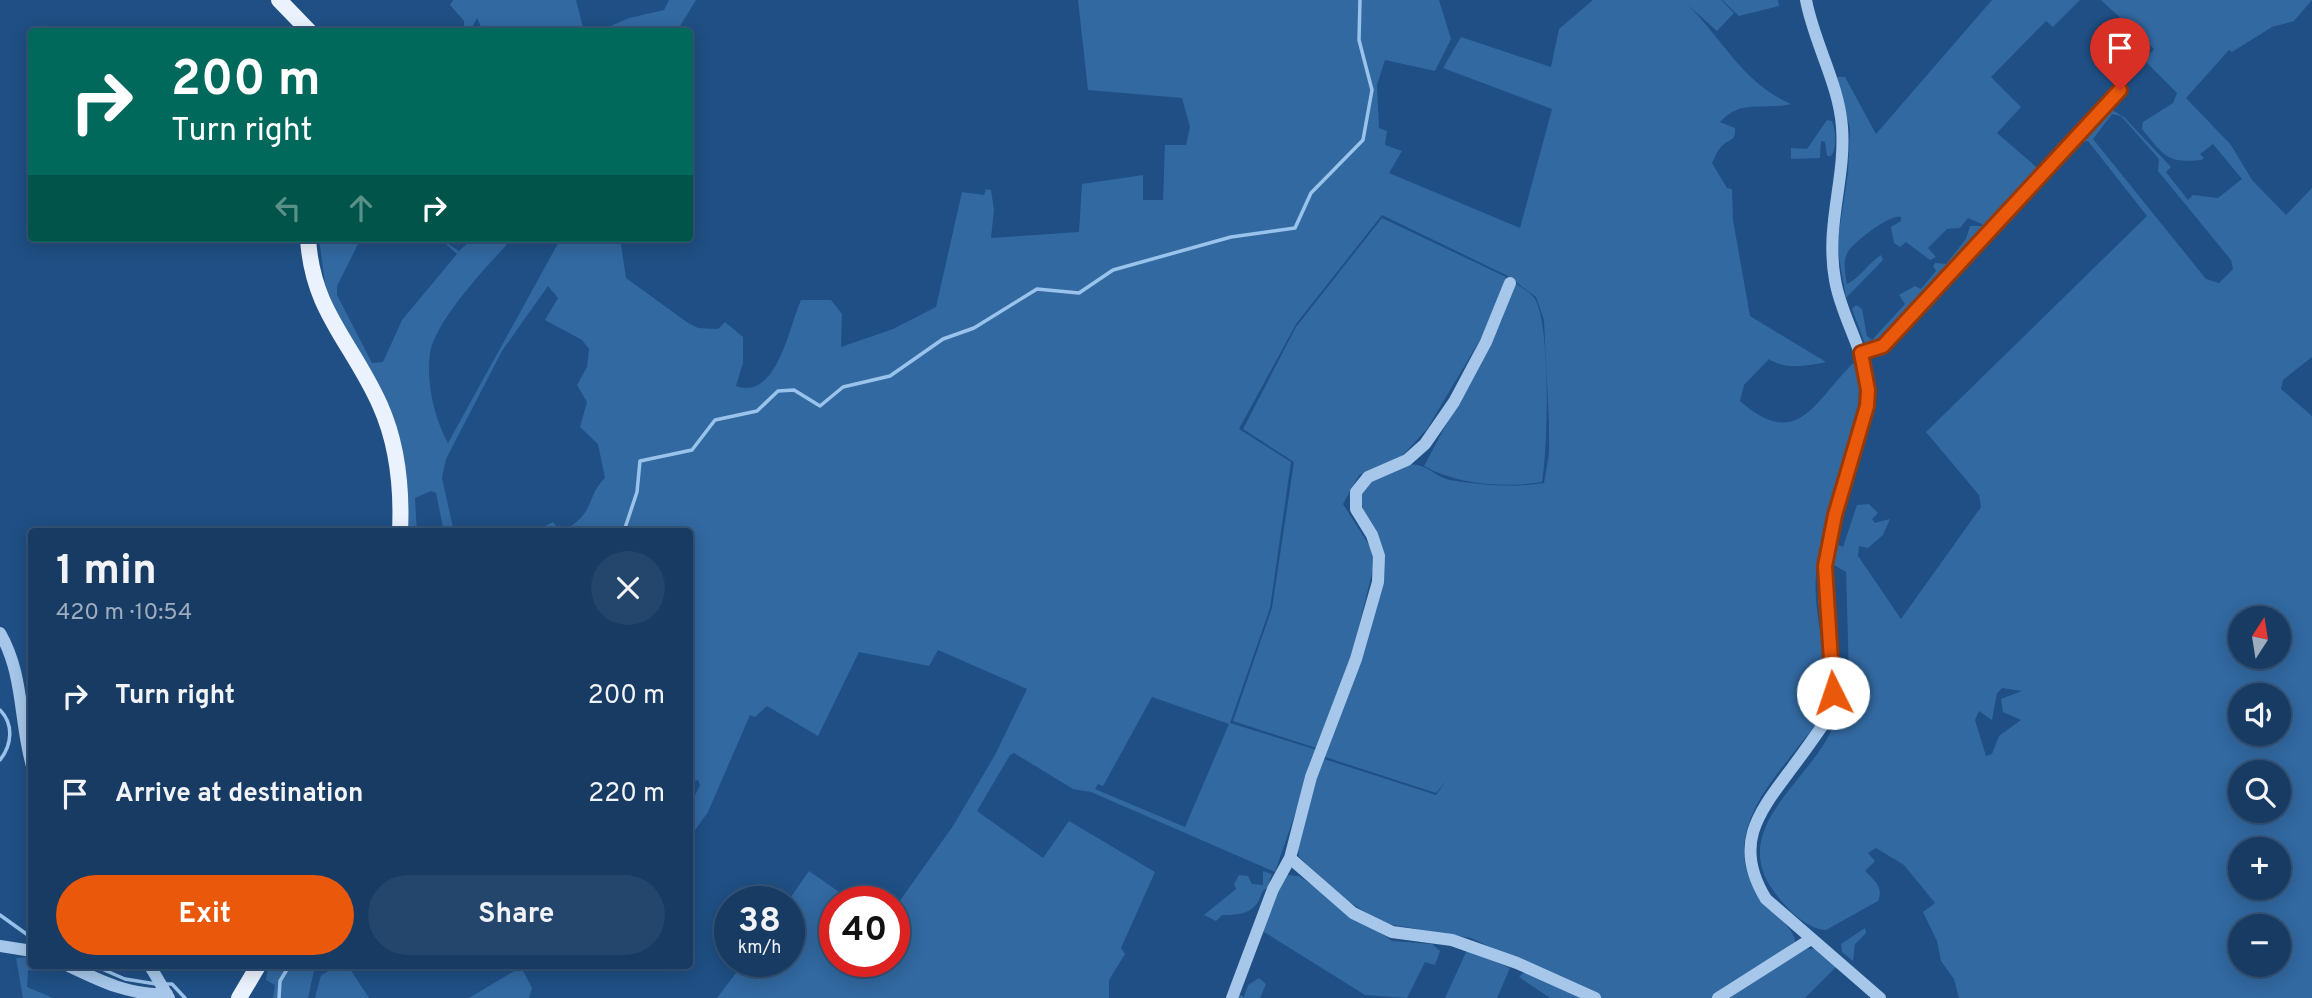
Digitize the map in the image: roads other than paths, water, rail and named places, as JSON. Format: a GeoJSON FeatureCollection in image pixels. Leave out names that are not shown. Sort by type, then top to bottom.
{"type":"FeatureCollection","features":[{"type":"Feature","properties":{"kind":"main road"},"geometry":{"type":"LineString","coordinates":[[279,0],[306,28]]}},
{"type":"Feature","properties":{"kind":"main road"},"geometry":{"type":"LineString","coordinates":[[308,242],[312,274],[322,304],[380,405],[392,440],[399,477],[400,528]]}},
{"type":"Feature","properties":{"kind":"main road"},"geometry":{"type":"LineString","coordinates":[[239,998],[256,969]]}},
{"type":"Feature","properties":{"kind":"street"},"geometry":{"type":"LineString","coordinates":[[1806,0],[1842,125],[1831,227],[1832,258],[1835,283],[1861,353],[1868,390],[1867,406],[1835,515],[1825,566],[1824,591],[1833,673],[1832,704],[1827,719],[1759,813],[1749,856],[1759,888],[1766,899],[1880,998]]}},
{"type":"Feature","properties":{"kind":"street"},"geometry":{"type":"LineString","coordinates":[[1861,353],[1883,346],[2120,90]]}},
{"type":"Feature","properties":{"kind":"street"},"geometry":{"type":"LineString","coordinates":[[1232,998],[1273,889],[1290,858],[1311,777],[1356,659],[1378,582],[1379,556],[1372,535],[1356,509],[1356,492],[1368,477],[1407,460],[1425,444],[1454,402],[1486,342],[1510,283]]}},
{"type":"Feature","properties":{"kind":"street"},"geometry":{"type":"LineString","coordinates":[[0,633],[10,649],[28,741]]}},
{"type":"Feature","properties":{"kind":"street"},"geometry":{"type":"LineString","coordinates":[[1290,858],[1353,913],[1392,932],[1452,940],[1517,963],[1595,998]]}},
{"type":"Feature","properties":{"kind":"street"},"geometry":{"type":"LineString","coordinates":[[1718,998],[1811,939]]}},
{"type":"Feature","properties":{"kind":"street"},"geometry":{"type":"LineString","coordinates":[[0,946],[28,950]]}},
{"type":"Feature","properties":{"kind":"street"},"geometry":{"type":"LineString","coordinates":[[76,969],[115,987],[141,993],[161,984]]}},
{"type":"Feature","properties":{"kind":"waterway"},"geometry":{"type":"LineString","coordinates":[[625,528],[637,492],[640,461],[692,450],[715,420],[757,411],[778,391],[794,390],[820,406],[843,387],[890,376],[943,339],[974,328],[1037,289],[1079,293],[1113,270],[1231,237],[1295,228],[1311,193],[1363,140],[1372,90],[1359,40],[1360,0]]}},
{"type":"Feature","properties":{"kind":"waterway"},"geometry":{"type":"LineString","coordinates":[[0,710],[8,722],[10,735],[0,760]]}},
{"type":"Feature","properties":{"kind":"waterway"},"geometry":{"type":"LineString","coordinates":[[0,915],[28,935]]}},
{"type":"Feature","properties":{"kind":"waterway"},"geometry":{"type":"LineString","coordinates":[[102,969],[125,979],[156,984]]}},
{"type":"Feature","properties":{"kind":"waterway"},"geometry":{"type":"LineString","coordinates":[[279,998],[280,981],[287,969]]}},
{"type":"Feature","properties":{"kind":"waterway"},"geometry":{"type":"LineString","coordinates":[[164,984],[172,984],[185,998]]}}]}
